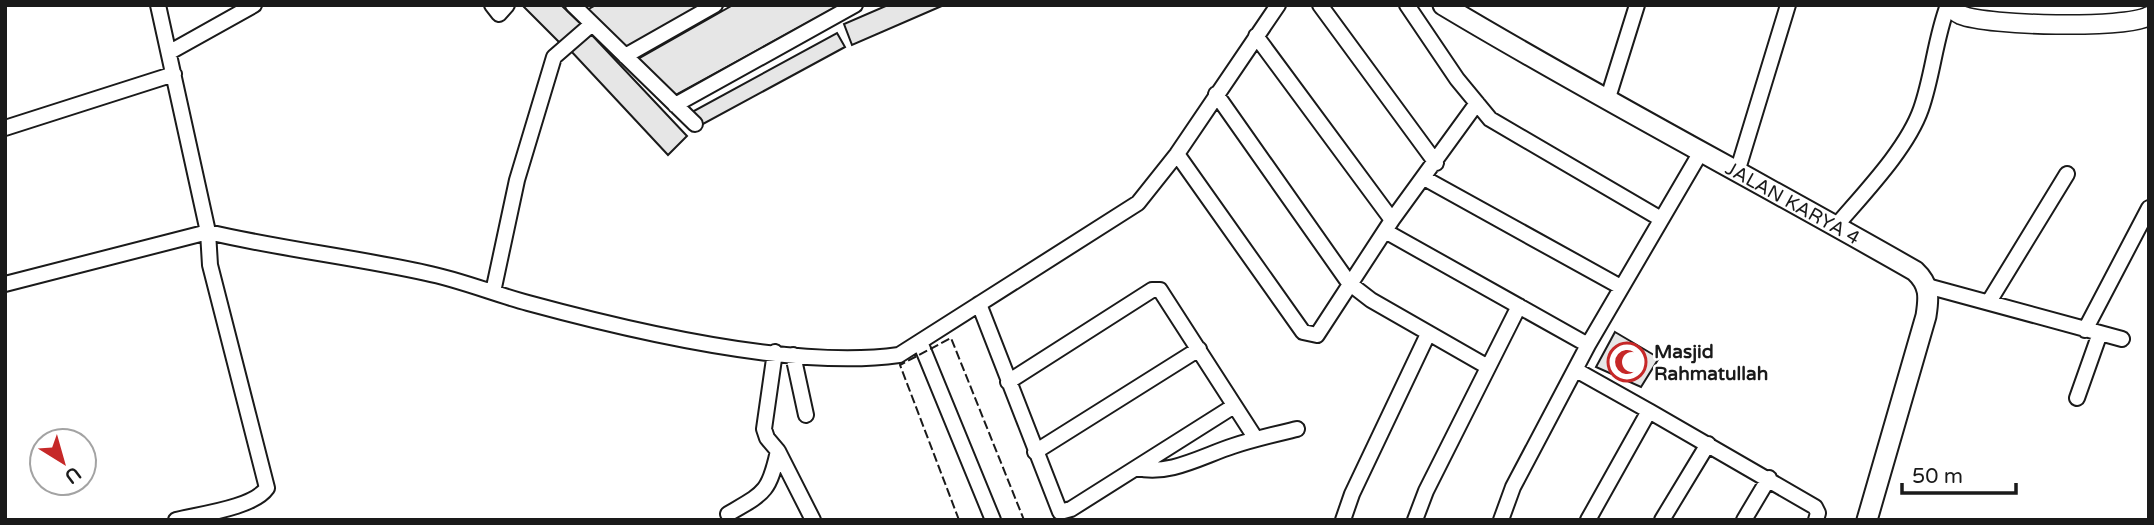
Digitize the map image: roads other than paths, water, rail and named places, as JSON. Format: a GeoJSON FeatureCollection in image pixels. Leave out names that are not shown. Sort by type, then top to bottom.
{"type":"FeatureCollection","features":[{"type":"Feature","properties":{"kind":"main road","name":"JALAN KARYA 4"},"geometry":{"type":"LineString","coordinates":[[1443,5],[1607,101],[1738,169],[1915,271],[1927,286]]}},
{"type":"Feature","properties":{"kind":"main road"},"geometry":{"type":"LineString","coordinates":[[1867,520],[1926,316],[1929,296],[1927,286]]}},
{"type":"Feature","properties":{"kind":"street"},"geometry":{"type":"LineString","coordinates":[[158,5],[208,232],[209,265],[267,488],[262,495],[250,501],[176,520]]}},
{"type":"Feature","properties":{"kind":"street"},"geometry":{"type":"LineString","coordinates":[[170,52],[254,5]]}},
{"type":"Feature","properties":{"kind":"street"},"geometry":{"type":"LineString","coordinates":[[492,5],[499,14],[508,5]]}},
{"type":"Feature","properties":{"kind":"street"},"geometry":{"type":"LineString","coordinates":[[625,56],[715,5]]}},
{"type":"Feature","properties":{"kind":"street"},"geometry":{"type":"LineString","coordinates":[[675,105],[855,5]]}},
{"type":"Feature","properties":{"kind":"street"},"geometry":{"type":"LineString","coordinates":[[5,284],[208,232],[429,273],[604,322],[793,355],[873,359],[899,355],[1138,203],[1177,154],[1278,5]]}},
{"type":"Feature","properties":{"kind":"street"},"geometry":{"type":"LineString","coordinates":[[1320,5],[1436,163]]}},
{"type":"Feature","properties":{"kind":"street"},"geometry":{"type":"LineString","coordinates":[[1407,5],[1490,119],[1661,219]]}},
{"type":"Feature","properties":{"kind":"street"},"geometry":{"type":"LineString","coordinates":[[1607,101],[1637,5]]}},
{"type":"Feature","properties":{"kind":"street"},"geometry":{"type":"LineString","coordinates":[[1738,169],[1788,5]]}},
{"type":"Feature","properties":{"kind":"street"},"geometry":{"type":"LineString","coordinates":[[1836,226],[1884,168],[1920,111],[1939,29],[1949,5],[1961,15],[1998,22],[2126,24],[2149,16]]}},
{"type":"Feature","properties":{"kind":"street"},"geometry":{"type":"LineString","coordinates":[[577,6],[592,24],[695,124]]}},
{"type":"Feature","properties":{"kind":"street"},"geometry":{"type":"LineString","coordinates":[[493,292],[517,180],[554,57],[592,24]]}},
{"type":"Feature","properties":{"kind":"street"},"geometry":{"type":"LineString","coordinates":[[1256,36],[1389,225],[1519,306],[1588,345]]}},
{"type":"Feature","properties":{"kind":"street"},"geometry":{"type":"LineString","coordinates":[[5,128],[174,74]]}},
{"type":"Feature","properties":{"kind":"street"},"geometry":{"type":"LineString","coordinates":[[1216,94],[1349,283],[1428,334],[1488,368]]}},
{"type":"Feature","properties":{"kind":"street"},"geometry":{"type":"LineString","coordinates":[[1177,154],[1303,332],[1317,335],[1389,225],[1477,103]]}},
{"type":"Feature","properties":{"kind":"street"},"geometry":{"type":"LineString","coordinates":[[1501,520],[1513,487],[1619,286],[1702,150]]}},
{"type":"Feature","properties":{"kind":"street"},"geometry":{"type":"LineString","coordinates":[[1990,300],[2067,174]]}},
{"type":"Feature","properties":{"kind":"street"},"geometry":{"type":"LineString","coordinates":[[1424,178],[1619,286]]}},
{"type":"Feature","properties":{"kind":"street"},"geometry":{"type":"LineString","coordinates":[[2077,398],[2092,332],[2149,208]]}},
{"type":"Feature","properties":{"kind":"street"},"geometry":{"type":"LineString","coordinates":[[1927,286],[1990,300],[2122,339]]}},
{"type":"Feature","properties":{"kind":"street"},"geometry":{"type":"LineString","coordinates":[[1008,382],[1152,290],[1160,290],[1256,439]]}},
{"type":"Feature","properties":{"kind":"street"},"geometry":{"type":"LineString","coordinates":[[979,304],[1061,516],[1234,406]]}},
{"type":"Feature","properties":{"kind":"street"},"geometry":{"type":"LineString","coordinates":[[1415,520],[1426,491],[1519,306]]}},
{"type":"Feature","properties":{"kind":"street"},"geometry":{"type":"LineString","coordinates":[[1343,520],[1352,494],[1428,334]]}},
{"type":"Feature","properties":{"kind":"street"},"geometry":{"type":"LineString","coordinates":[[920,342],[993,520]]}},
{"type":"Feature","properties":{"kind":"street"},"geometry":{"type":"LineString","coordinates":[[1035,452],[1199,349]]}},
{"type":"Feature","properties":{"kind":"street"},"geometry":{"type":"LineString","coordinates":[[775,352],[764,429],[813,520]]}},
{"type":"Feature","properties":{"kind":"street"},"geometry":{"type":"LineString","coordinates":[[793,355],[806,415]]}},
{"type":"Feature","properties":{"kind":"street"},"geometry":{"type":"LineString","coordinates":[[1576,370],[1769,478],[1815,507],[1818,513],[1816,520]]}},
{"type":"Feature","properties":{"kind":"street"},"geometry":{"type":"LineString","coordinates":[[1588,520],[1649,411]]}},
{"type":"Feature","properties":{"kind":"street"},"geometry":{"type":"LineString","coordinates":[[1137,468],[1152,471],[1178,466],[1256,439],[1297,429]]}},
{"type":"Feature","properties":{"kind":"street"},"geometry":{"type":"LineString","coordinates":[[1662,520],[1709,444]]}},
{"type":"Feature","properties":{"kind":"street"},"geometry":{"type":"LineString","coordinates":[[728,514],[762,494],[773,474],[778,451]]}},
{"type":"Feature","properties":{"kind":"street"},"geometry":{"type":"LineString","coordinates":[[1744,520],[1769,478]]}},
{"type":"Feature","properties":{"kind":"place","name":"Masjid Rahmatullah"},"geometry":{"type":"Point","coordinates":[1627,362]}}]}
